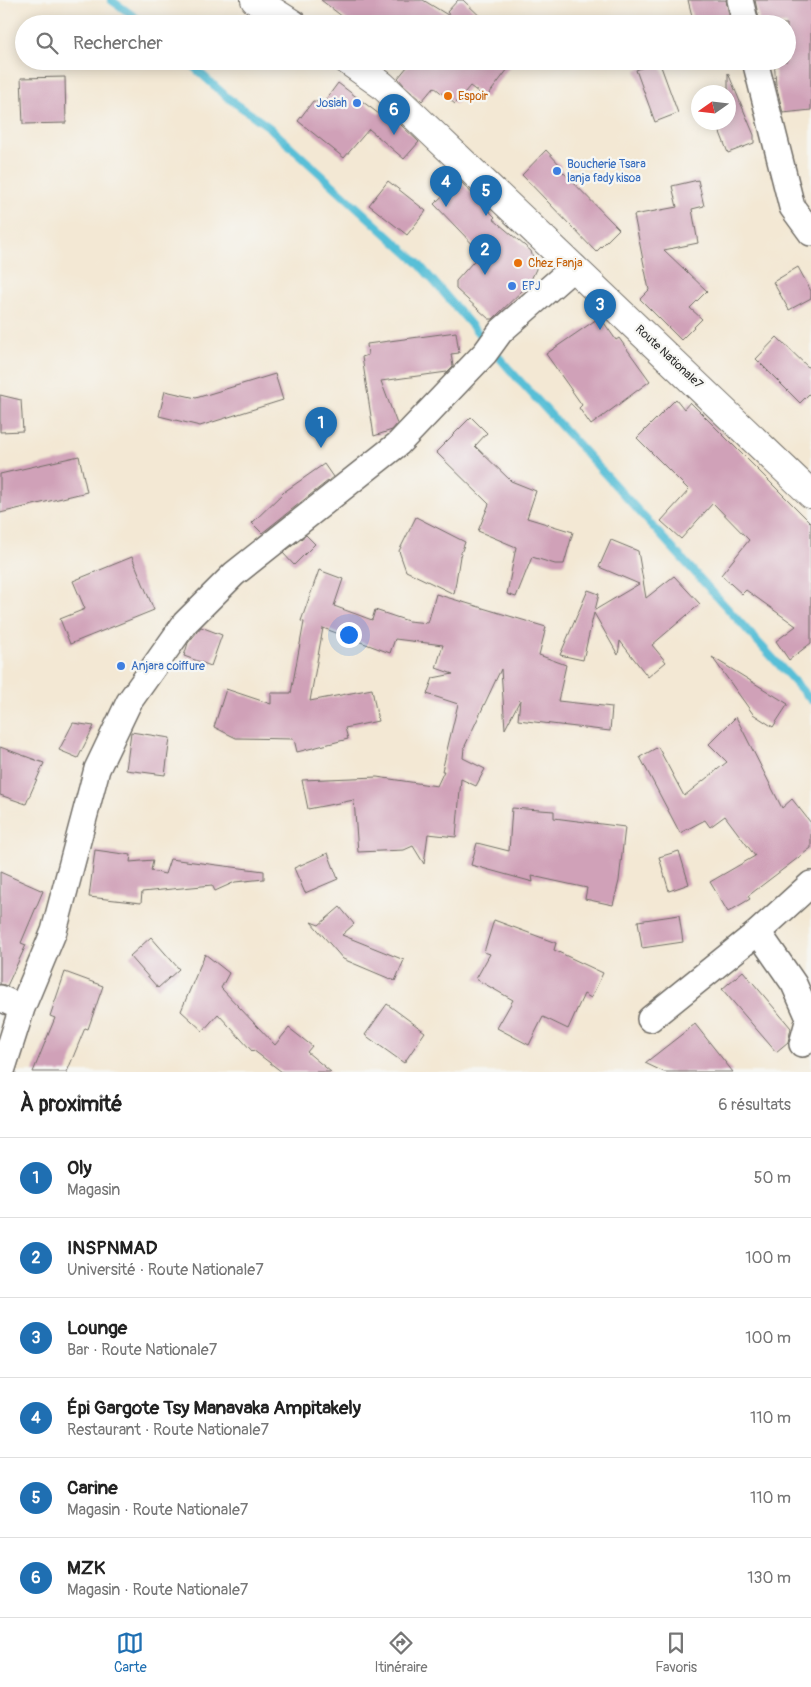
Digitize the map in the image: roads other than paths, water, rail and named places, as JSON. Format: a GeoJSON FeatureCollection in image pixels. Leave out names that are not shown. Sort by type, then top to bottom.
{"type":"FeatureCollection","features":[{"type":"Feature","properties":{"kind":"main road","name":"Route Nationale7"},"geometry":{"type":"LineString","coordinates":[[361,70],[382,85],[811,494]]}},
{"type":"Feature","properties":{"kind":"street"},"geometry":{"type":"LineString","coordinates":[[740,0],[744,15]]}},
{"type":"Feature","properties":{"kind":"street"},"geometry":{"type":"LineString","coordinates":[[757,70],[792,207],[811,233]]}},
{"type":"Feature","properties":{"kind":"street"},"geometry":{"type":"LineString","coordinates":[[2,1070],[11,1003],[54,931],[97,769],[128,702],[185,623],[234,574],[398,444],[485,353],[501,332],[574,267]]}},
{"type":"Feature","properties":{"kind":"street"},"geometry":{"type":"LineString","coordinates":[[650,1019],[758,932],[811,884]]}},
{"type":"Feature","properties":{"kind":"street"},"geometry":{"type":"LineString","coordinates":[[758,932],[794,984],[809,1018],[802,1044]]}},
{"type":"Feature","properties":{"kind":"waterway"},"geometry":{"type":"LineString","coordinates":[[111,0],[132,15]]}},
{"type":"Feature","properties":{"kind":"waterway"},"geometry":{"type":"LineString","coordinates":[[197,70],[228,98],[269,127],[418,263],[510,370],[811,700]]}},
{"type":"Feature","properties":{"kind":"place","name":"Espoir"},"geometry":{"type":"Point","coordinates":[448,96]}},
{"type":"Feature","properties":{"kind":"place","name":"Josiah"},"geometry":{"type":"Point","coordinates":[357,103]}},
{"type":"Feature","properties":{"kind":"place","name":"MZK"},"geometry":{"type":"Point","coordinates":[394,135]}},
{"type":"Feature","properties":{"kind":"place","name":"Boucherie Tsara lanja fady kisoa"},"geometry":{"type":"Point","coordinates":[557,171]}},
{"type":"Feature","properties":{"kind":"place","name":"Épi Gargote Tsy Manavaka Ampitakely"},"geometry":{"type":"Point","coordinates":[446,207]}},
{"type":"Feature","properties":{"kind":"place","name":"Carine"},"geometry":{"type":"Point","coordinates":[486,216]}},
{"type":"Feature","properties":{"kind":"place","name":"Chez Fanja"},"geometry":{"type":"Point","coordinates":[518,263]}},
{"type":"Feature","properties":{"kind":"place","name":"INSPNMAD"},"geometry":{"type":"Point","coordinates":[485,275]}},
{"type":"Feature","properties":{"kind":"place","name":"EPJ"},"geometry":{"type":"Point","coordinates":[512,286]}},
{"type":"Feature","properties":{"kind":"place","name":"Lounge"},"geometry":{"type":"Point","coordinates":[600,330]}},
{"type":"Feature","properties":{"kind":"place","name":"Oly"},"geometry":{"type":"Point","coordinates":[321,448]}},
{"type":"Feature","properties":{"kind":"place","name":"Anjara coiffure"},"geometry":{"type":"Point","coordinates":[121,666]}}]}
